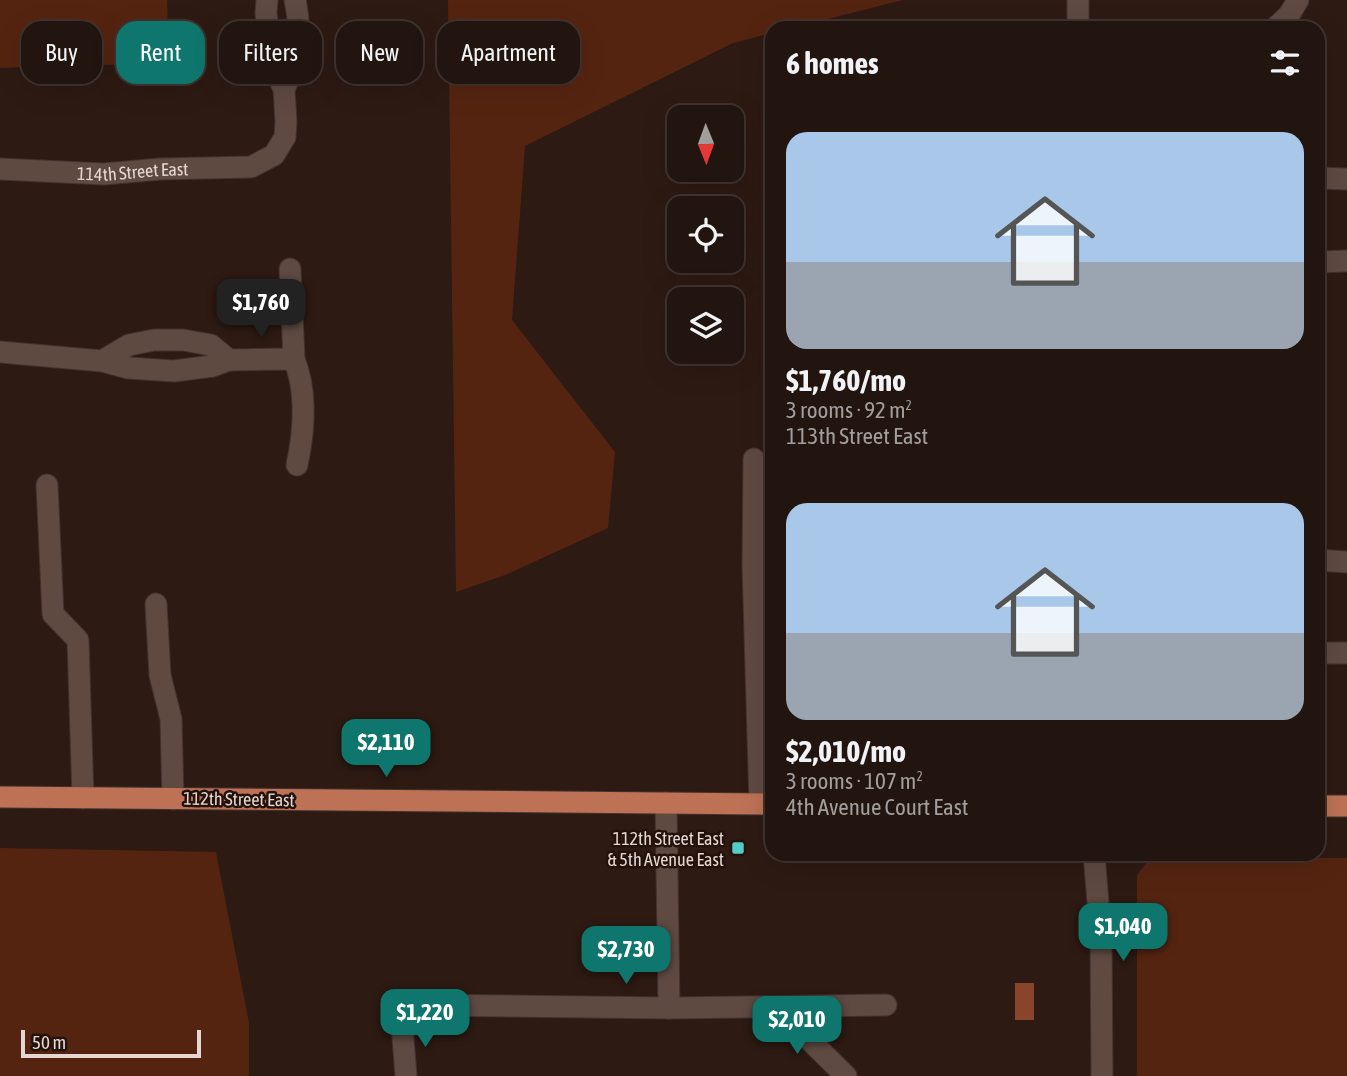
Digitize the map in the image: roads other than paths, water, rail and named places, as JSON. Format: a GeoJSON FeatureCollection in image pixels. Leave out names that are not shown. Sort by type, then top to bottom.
{"type":"FeatureCollection","features":[{"type":"Feature","properties":{"kind":"main road","name":"112th Street East"},"geometry":{"type":"LineString","coordinates":[[0,797],[765,803]]}},
{"type":"Feature","properties":{"kind":"main road"},"geometry":{"type":"LineString","coordinates":[[1325,806],[1347,806]]}},
{"type":"Feature","properties":{"kind":"street"},"geometry":{"type":"LineString","coordinates":[[267,0],[271,62],[284,89]]}},
{"type":"Feature","properties":{"kind":"street"},"geometry":{"type":"LineString","coordinates":[[284,89],[294,69],[299,32],[295,0]]}},
{"type":"Feature","properties":{"kind":"street"},"geometry":{"type":"LineString","coordinates":[[1078,0],[1079,21]]}},
{"type":"Feature","properties":{"kind":"street"},"geometry":{"type":"LineString","coordinates":[[1283,21],[1298,0]]}},
{"type":"Feature","properties":{"kind":"street","name":"114th Street East"},"geometry":{"type":"LineString","coordinates":[[0,169],[104,174],[160,169],[251,167],[274,155],[285,137],[284,89]]}},
{"type":"Feature","properties":{"kind":"street"},"geometry":{"type":"LineString","coordinates":[[1325,178],[1344,179]]}},
{"type":"Feature","properties":{"kind":"street"},"geometry":{"type":"LineString","coordinates":[[1325,262],[1347,261]]}},
{"type":"Feature","properties":{"kind":"street"},"geometry":{"type":"LineString","coordinates":[[290,269],[294,359],[300,373],[302,414],[302,442],[297,465]]}},
{"type":"Feature","properties":{"kind":"street"},"geometry":{"type":"LineString","coordinates":[[102,360],[130,345],[154,340],[183,340],[211,345],[229,360]]}},
{"type":"Feature","properties":{"kind":"street"},"geometry":{"type":"LineString","coordinates":[[0,352],[102,360],[128,368],[174,370],[213,366],[229,360],[294,359]]}},
{"type":"Feature","properties":{"kind":"street"},"geometry":{"type":"LineString","coordinates":[[754,459],[753,566],[765,785]]}},
{"type":"Feature","properties":{"kind":"street"},"geometry":{"type":"LineString","coordinates":[[47,485],[53,614],[78,640],[83,798]]}},
{"type":"Feature","properties":{"kind":"street"},"geometry":{"type":"LineString","coordinates":[[1325,560],[1347,562]]}},
{"type":"Feature","properties":{"kind":"street"},"geometry":{"type":"LineString","coordinates":[[156,604],[160,675],[171,719],[173,799]]}},
{"type":"Feature","properties":{"kind":"street"},"geometry":{"type":"LineString","coordinates":[[1325,653],[1347,653]]}},
{"type":"Feature","properties":{"kind":"street"},"geometry":{"type":"LineString","coordinates":[[666,803],[668,1008]]}},
{"type":"Feature","properties":{"kind":"street"},"geometry":{"type":"LineString","coordinates":[[1095,861],[1101,939],[1102,1076]]}},
{"type":"Feature","properties":{"kind":"street"},"geometry":{"type":"LineString","coordinates":[[405,1076],[402,1025],[406,1014],[427,1005],[668,1008],[886,1005]]}},
{"type":"Feature","properties":{"kind":"street"},"geometry":{"type":"LineString","coordinates":[[777,1008],[846,1076]]}},
{"type":"Feature","properties":{"kind":"place","name":"112th Street East & 5th Avenue East"},"geometry":{"type":"Point","coordinates":[738,848]}}]}
